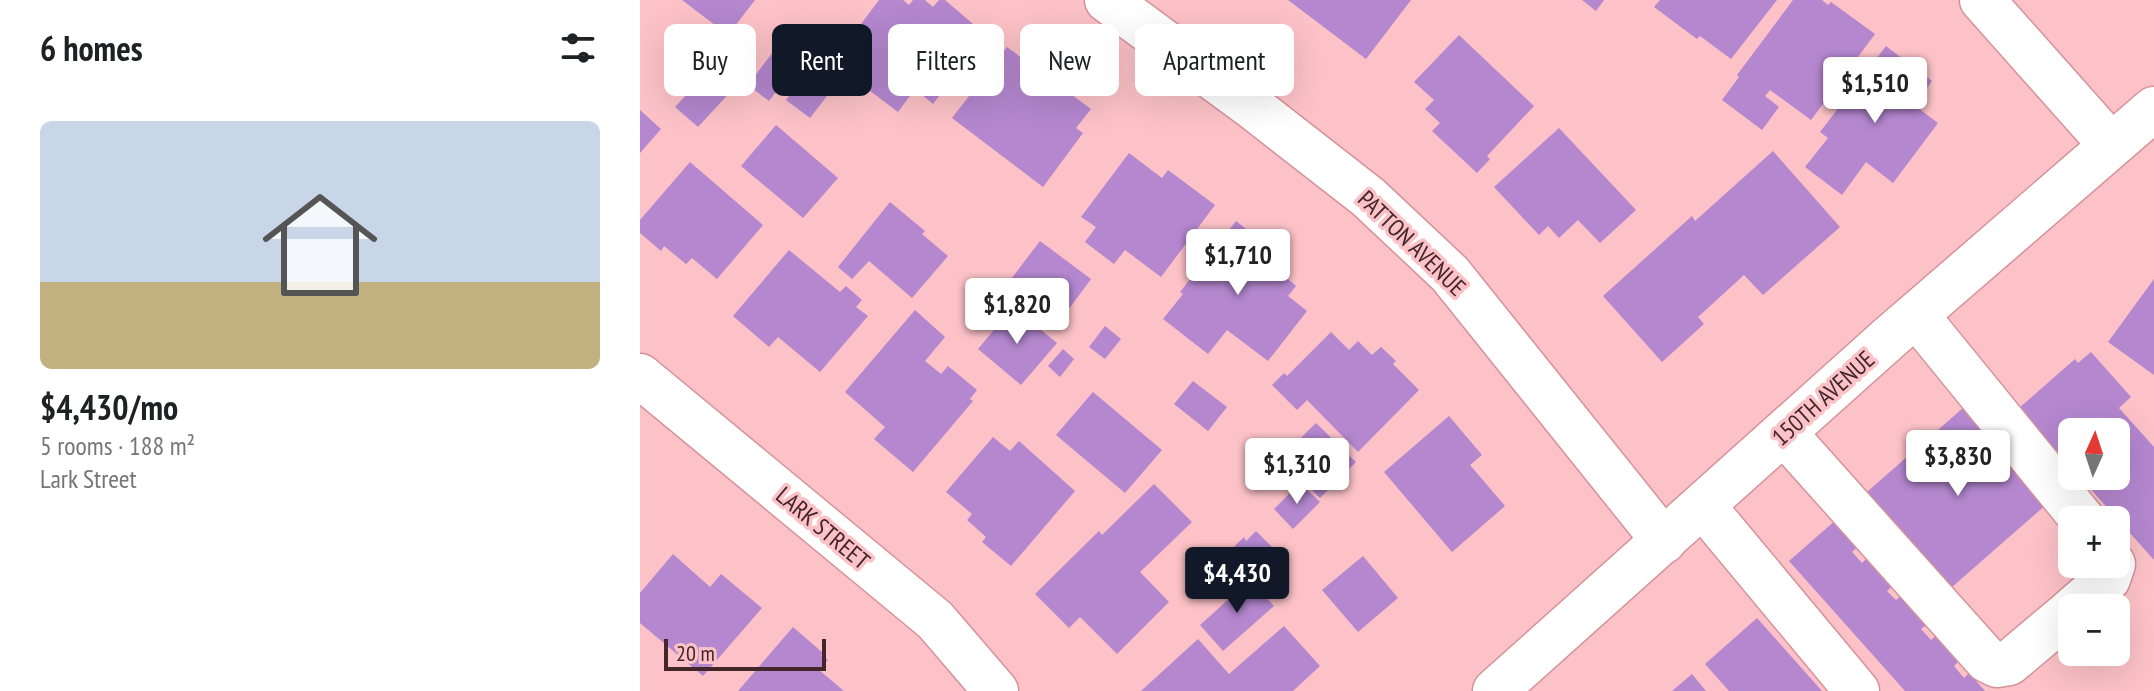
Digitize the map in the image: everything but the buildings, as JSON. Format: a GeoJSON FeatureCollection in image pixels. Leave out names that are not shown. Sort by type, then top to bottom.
{"type":"FeatureCollection","features":[{"type":"Feature","properties":{"kind":"street","name":"PATTON AVENUE"},"geometry":{"type":"LineString","coordinates":[[1107,0],[1368,197],[1450,274],[1664,541]]}},
{"type":"Feature","properties":{"kind":"street"},"geometry":{"type":"LineString","coordinates":[[1982,0],[2111,145]]}},
{"type":"Feature","properties":{"kind":"street","name":"150TH AVENUE"},"geometry":{"type":"LineString","coordinates":[[1495,691],[1916,315],[2154,109]]}},
{"type":"Feature","properties":{"kind":"street"},"geometry":{"type":"LineString","coordinates":[[1916,315],[2072,506]]}},
{"type":"Feature","properties":{"kind":"street","name":"LARK STREET"},"geometry":{"type":"LineString","coordinates":[[640,376],[935,620],[996,691]]}},
{"type":"Feature","properties":{"kind":"street"},"geometry":{"type":"LineString","coordinates":[[1784,433],[1987,660],[1997,665],[2009,663],[2058,622]]}},
{"type":"Feature","properties":{"kind":"street"},"geometry":{"type":"LineString","coordinates":[[1703,506],[1857,691]]}},
{"type":"Feature","properties":{"kind":"street"},"geometry":{"type":"LineString","coordinates":[[2090,594],[2108,578]]}}]}
